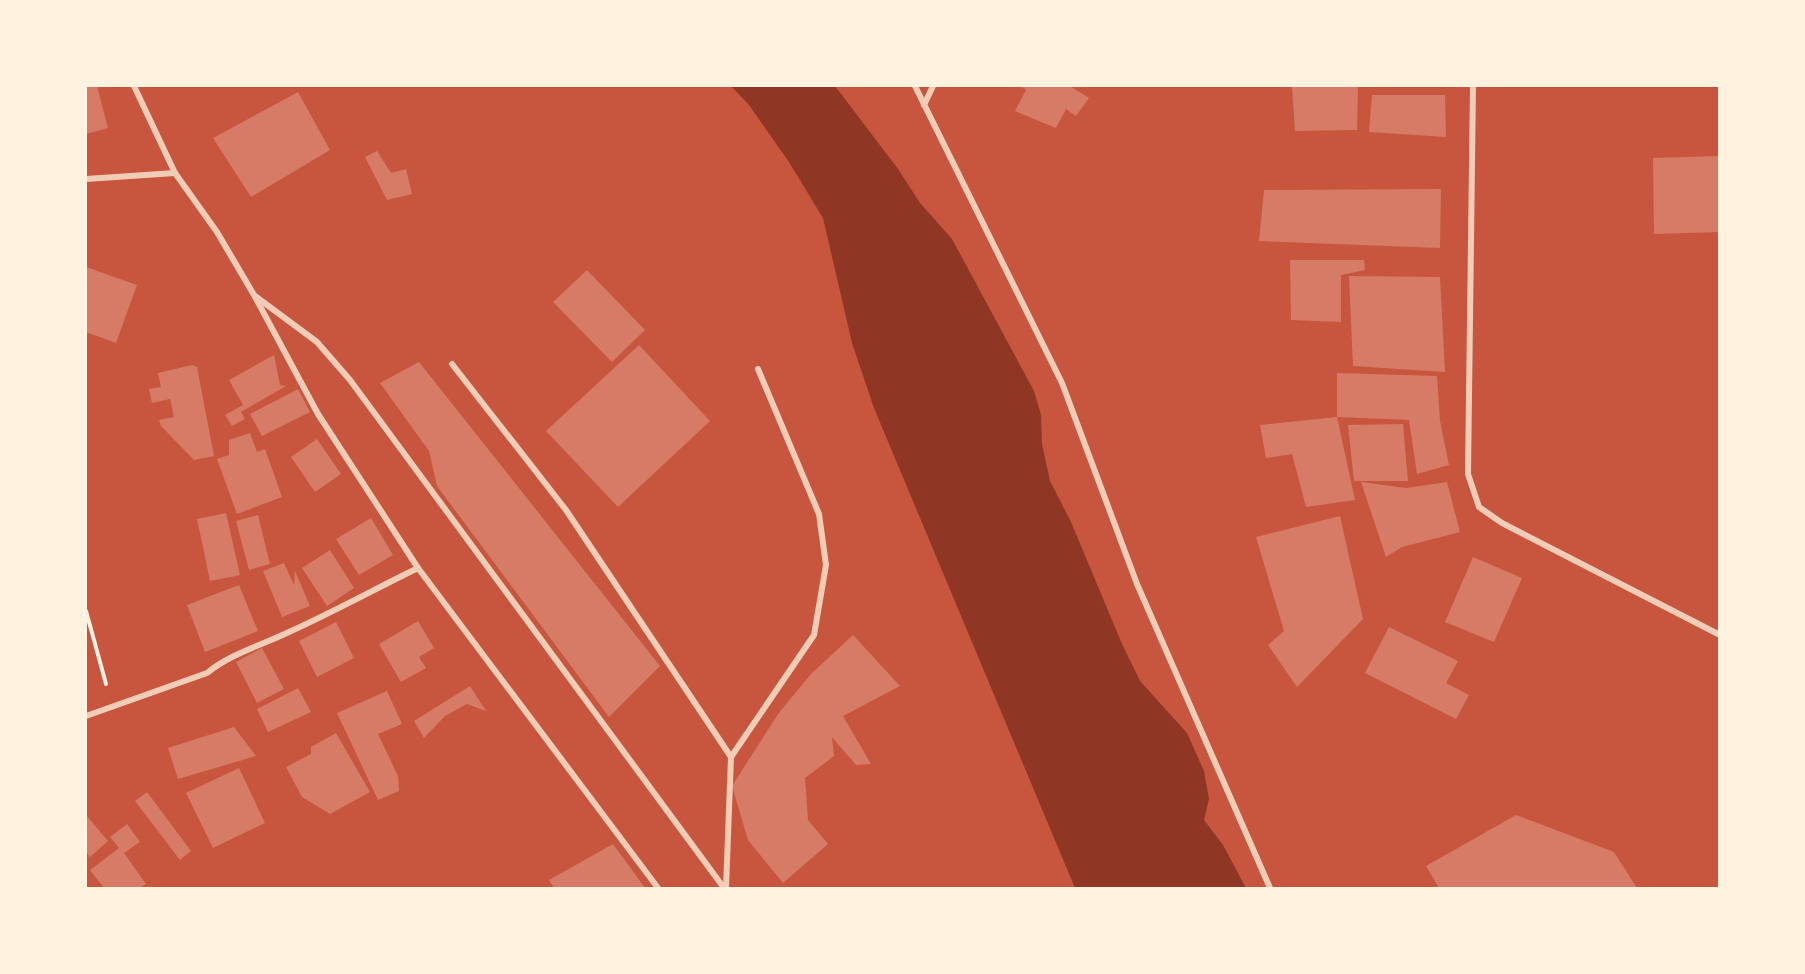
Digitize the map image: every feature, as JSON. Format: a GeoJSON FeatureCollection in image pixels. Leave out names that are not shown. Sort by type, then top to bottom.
{"type":"FeatureCollection","features":[{"type":"Feature","properties":{"kind":"street"},"geometry":{"type":"LineString","coordinates":[[134,86],[175,173],[217,232],[318,414],[418,568],[658,888]]}},
{"type":"Feature","properties":{"kind":"street"},"geometry":{"type":"LineString","coordinates":[[915,86],[1062,383],[1137,584],[1270,888]]}},
{"type":"Feature","properties":{"kind":"street"},"geometry":{"type":"LineString","coordinates":[[924,105],[933,86]]}},
{"type":"Feature","properties":{"kind":"street"},"geometry":{"type":"LineString","coordinates":[[1473,86],[1468,474],[1479,507],[1502,523],[1719,635]]}},
{"type":"Feature","properties":{"kind":"street"},"geometry":{"type":"LineString","coordinates":[[86,178],[175,173]]}},
{"type":"Feature","properties":{"kind":"street"},"geometry":{"type":"LineString","coordinates":[[254,295],[317,342],[350,380],[725,888]]}},
{"type":"Feature","properties":{"kind":"street"},"geometry":{"type":"LineString","coordinates":[[452,364],[566,510],[731,757]]}},
{"type":"Feature","properties":{"kind":"street"},"geometry":{"type":"LineString","coordinates":[[725,888],[731,757],[814,635],[826,565],[819,514],[758,369]]}},
{"type":"Feature","properties":{"kind":"street"},"geometry":{"type":"LineString","coordinates":[[86,716],[207,673],[233,656],[291,632],[418,568]]}},
{"type":"Feature","properties":{"kind":"path"},"geometry":{"type":"LineString","coordinates":[[86,611],[112,707]]}},
{"type":"Feature","properties":{"kind":"shaded area"},"geometry":{"type":"Polygon","coordinates":[[[731,86],[835,86],[898,169],[920,203],[952,239],[1034,391],[1041,415],[1042,444],[1050,481],[1071,522],[1122,644],[1140,681],[1187,733],[1204,771],[1209,799],[1204,820],[1223,845],[1246,888],[1075,888],[874,408],[852,343],[823,218],[789,162],[749,105],[731,86]]]}},
{"type":"Feature","properties":{"kind":"building"},"geometry":{"type":"Polygon","coordinates":[[[86,86],[97,86],[108,128],[86,134],[86,86]]]}},
{"type":"Feature","properties":{"kind":"building"},"geometry":{"type":"Polygon","coordinates":[[[1021,86],[1070,86],[1089,98],[1076,116],[1066,109],[1056,128],[1015,111],[1026,90],[1021,86]]]}},
{"type":"Feature","properties":{"kind":"building"},"geometry":{"type":"Polygon","coordinates":[[[1292,86],[1358,86],[1357,130],[1295,131],[1292,86]]]}},
{"type":"Feature","properties":{"kind":"building"},"geometry":{"type":"Polygon","coordinates":[[[298,92],[330,150],[251,197],[213,138],[298,92]]]}},
{"type":"Feature","properties":{"kind":"building"},"geometry":{"type":"Polygon","coordinates":[[[1372,95],[1445,95],[1446,137],[1369,132],[1372,95]]]}},
{"type":"Feature","properties":{"kind":"building"},"geometry":{"type":"Polygon","coordinates":[[[377,151],[391,173],[406,169],[412,194],[387,200],[365,157],[377,151]]]}},
{"type":"Feature","properties":{"kind":"building"},"geometry":{"type":"Polygon","coordinates":[[[1720,156],[1720,232],[1654,234],[1653,158],[1720,156]]]}},
{"type":"Feature","properties":{"kind":"building"},"geometry":{"type":"Polygon","coordinates":[[[1441,189],[1440,248],[1259,241],[1264,190],[1441,189]]]}},
{"type":"Feature","properties":{"kind":"building"},"geometry":{"type":"Polygon","coordinates":[[[1290,260],[1364,260],[1365,270],[1341,275],[1341,322],[1291,320],[1290,260]]]}},
{"type":"Feature","properties":{"kind":"building"},"geometry":{"type":"Polygon","coordinates":[[[86,267],[137,285],[116,343],[86,332],[86,267]]]}},
{"type":"Feature","properties":{"kind":"building"},"geometry":{"type":"Polygon","coordinates":[[[587,270],[645,330],[612,362],[553,302],[587,270]]]}},
{"type":"Feature","properties":{"kind":"building"},"geometry":{"type":"Polygon","coordinates":[[[1349,276],[1440,277],[1445,372],[1353,366],[1349,276]]]}},
{"type":"Feature","properties":{"kind":"building"},"geometry":{"type":"Polygon","coordinates":[[[639,345],[710,421],[618,507],[546,431],[639,345]]]}},
{"type":"Feature","properties":{"kind":"building"},"geometry":{"type":"Polygon","coordinates":[[[274,355],[280,385],[286,386],[241,412],[245,419],[232,426],[225,415],[243,405],[229,380],[274,355]]]}},
{"type":"Feature","properties":{"kind":"building"},"geometry":{"type":"Polygon","coordinates":[[[419,362],[660,666],[609,717],[437,486],[429,451],[380,383],[419,362]]]}},
{"type":"Feature","properties":{"kind":"building"},"geometry":{"type":"Polygon","coordinates":[[[192,365],[197,367],[214,456],[194,460],[161,426],[159,420],[174,417],[170,399],[152,403],[149,389],[161,387],[158,373],[192,365]]]}},
{"type":"Feature","properties":{"kind":"building"},"geometry":{"type":"Polygon","coordinates":[[[1337,373],[1437,376],[1440,421],[1449,465],[1417,474],[1409,420],[1337,417],[1337,373]]]}},
{"type":"Feature","properties":{"kind":"building"},"geometry":{"type":"Polygon","coordinates":[[[298,389],[310,412],[262,436],[250,414],[298,389]]]}},
{"type":"Feature","properties":{"kind":"building"},"geometry":{"type":"Polygon","coordinates":[[[1337,417],[1355,500],[1306,507],[1292,454],[1266,458],[1260,425],[1337,417]]]}},
{"type":"Feature","properties":{"kind":"building"},"geometry":{"type":"Polygon","coordinates":[[[1403,424],[1408,481],[1354,481],[1348,425],[1403,424]]]}},
{"type":"Feature","properties":{"kind":"building"},"geometry":{"type":"Polygon","coordinates":[[[250,433],[257,452],[265,449],[282,497],[237,514],[217,459],[229,455],[229,440],[250,433]]]}},
{"type":"Feature","properties":{"kind":"building"},"geometry":{"type":"Polygon","coordinates":[[[317,439],[341,474],[315,492],[291,457],[317,439]]]}},
{"type":"Feature","properties":{"kind":"building"},"geometry":{"type":"Polygon","coordinates":[[[1361,482],[1406,488],[1447,482],[1460,532],[1402,547],[1386,557],[1361,482]]]}},
{"type":"Feature","properties":{"kind":"building"},"geometry":{"type":"Polygon","coordinates":[[[226,513],[240,575],[210,581],[197,519],[226,513]]]}},
{"type":"Feature","properties":{"kind":"building"},"geometry":{"type":"Polygon","coordinates":[[[258,515],[270,564],[249,570],[236,521],[258,515]]]}},
{"type":"Feature","properties":{"kind":"building"},"geometry":{"type":"Polygon","coordinates":[[[1340,516],[1363,619],[1297,687],[1268,645],[1284,631],[1256,537],[1340,516]]]}},
{"type":"Feature","properties":{"kind":"building"},"geometry":{"type":"Polygon","coordinates":[[[371,518],[393,555],[359,575],[336,539],[371,518]]]}},
{"type":"Feature","properties":{"kind":"building"},"geometry":{"type":"Polygon","coordinates":[[[330,550],[354,588],[327,606],[302,568],[330,550]]]}},
{"type":"Feature","properties":{"kind":"building"},"geometry":{"type":"Polygon","coordinates":[[[1473,557],[1522,578],[1494,642],[1445,622],[1473,557]]]}},
{"type":"Feature","properties":{"kind":"building"},"geometry":{"type":"Polygon","coordinates":[[[284,563],[294,585],[295,571],[310,606],[282,617],[263,571],[284,563]]]}},
{"type":"Feature","properties":{"kind":"building"},"geometry":{"type":"Polygon","coordinates":[[[239,585],[258,631],[205,652],[187,605],[239,585]]]}},
{"type":"Feature","properties":{"kind":"building"},"geometry":{"type":"Polygon","coordinates":[[[418,621],[434,648],[419,657],[426,668],[401,682],[379,644],[418,621]]]}},
{"type":"Feature","properties":{"kind":"building"},"geometry":{"type":"Polygon","coordinates":[[[336,622],[354,658],[317,677],[299,641],[336,622]]]}},
{"type":"Feature","properties":{"kind":"building"},"geometry":{"type":"Polygon","coordinates":[[[1389,627],[1458,661],[1446,683],[1469,695],[1456,719],[1365,673],[1389,627]]]}},
{"type":"Feature","properties":{"kind":"building"},"geometry":{"type":"Polygon","coordinates":[[[853,635],[900,686],[843,716],[871,764],[856,765],[832,737],[834,756],[805,778],[808,820],[828,844],[783,883],[748,840],[732,786],[778,714],[811,674],[853,635]]]}},
{"type":"Feature","properties":{"kind":"building"},"geometry":{"type":"Polygon","coordinates":[[[262,648],[284,689],[257,703],[236,662],[262,648]]]}},
{"type":"Feature","properties":{"kind":"building"},"geometry":{"type":"Polygon","coordinates":[[[470,686],[486,711],[467,704],[445,716],[424,738],[414,721],[470,686]]]}},
{"type":"Feature","properties":{"kind":"building"},"geometry":{"type":"Polygon","coordinates":[[[298,688],[311,712],[268,732],[257,709],[298,688]]]}},
{"type":"Feature","properties":{"kind":"building"},"geometry":{"type":"Polygon","coordinates":[[[387,691],[402,724],[378,734],[398,776],[399,791],[378,800],[337,713],[387,691]]]}},
{"type":"Feature","properties":{"kind":"building"},"geometry":{"type":"Polygon","coordinates":[[[234,727],[256,756],[178,779],[168,748],[234,727]]]}},
{"type":"Feature","properties":{"kind":"building"},"geometry":{"type":"Polygon","coordinates":[[[336,733],[370,792],[330,814],[302,797],[286,767],[311,754],[311,747],[336,733]]]}},
{"type":"Feature","properties":{"kind":"building"},"geometry":{"type":"Polygon","coordinates":[[[239,768],[265,823],[213,848],[186,793],[239,768]]]}},
{"type":"Feature","properties":{"kind":"building"},"geometry":{"type":"Polygon","coordinates":[[[147,792],[191,851],[180,860],[135,801],[147,792]]]}},
{"type":"Feature","properties":{"kind":"building"},"geometry":{"type":"Polygon","coordinates":[[[86,815],[108,841],[90,857],[86,852],[86,815]]]}},
{"type":"Feature","properties":{"kind":"building"},"geometry":{"type":"Polygon","coordinates":[[[1516,815],[1614,852],[1637,888],[1439,888],[1426,866],[1516,815]]]}},
{"type":"Feature","properties":{"kind":"building"},"geometry":{"type":"Polygon","coordinates":[[[127,824],[140,842],[124,853],[146,884],[140,888],[104,888],[90,870],[119,848],[110,837],[127,824]]]}},
{"type":"Feature","properties":{"kind":"building"},"geometry":{"type":"Polygon","coordinates":[[[613,844],[645,888],[554,888],[549,880],[613,844]]]}}]}
